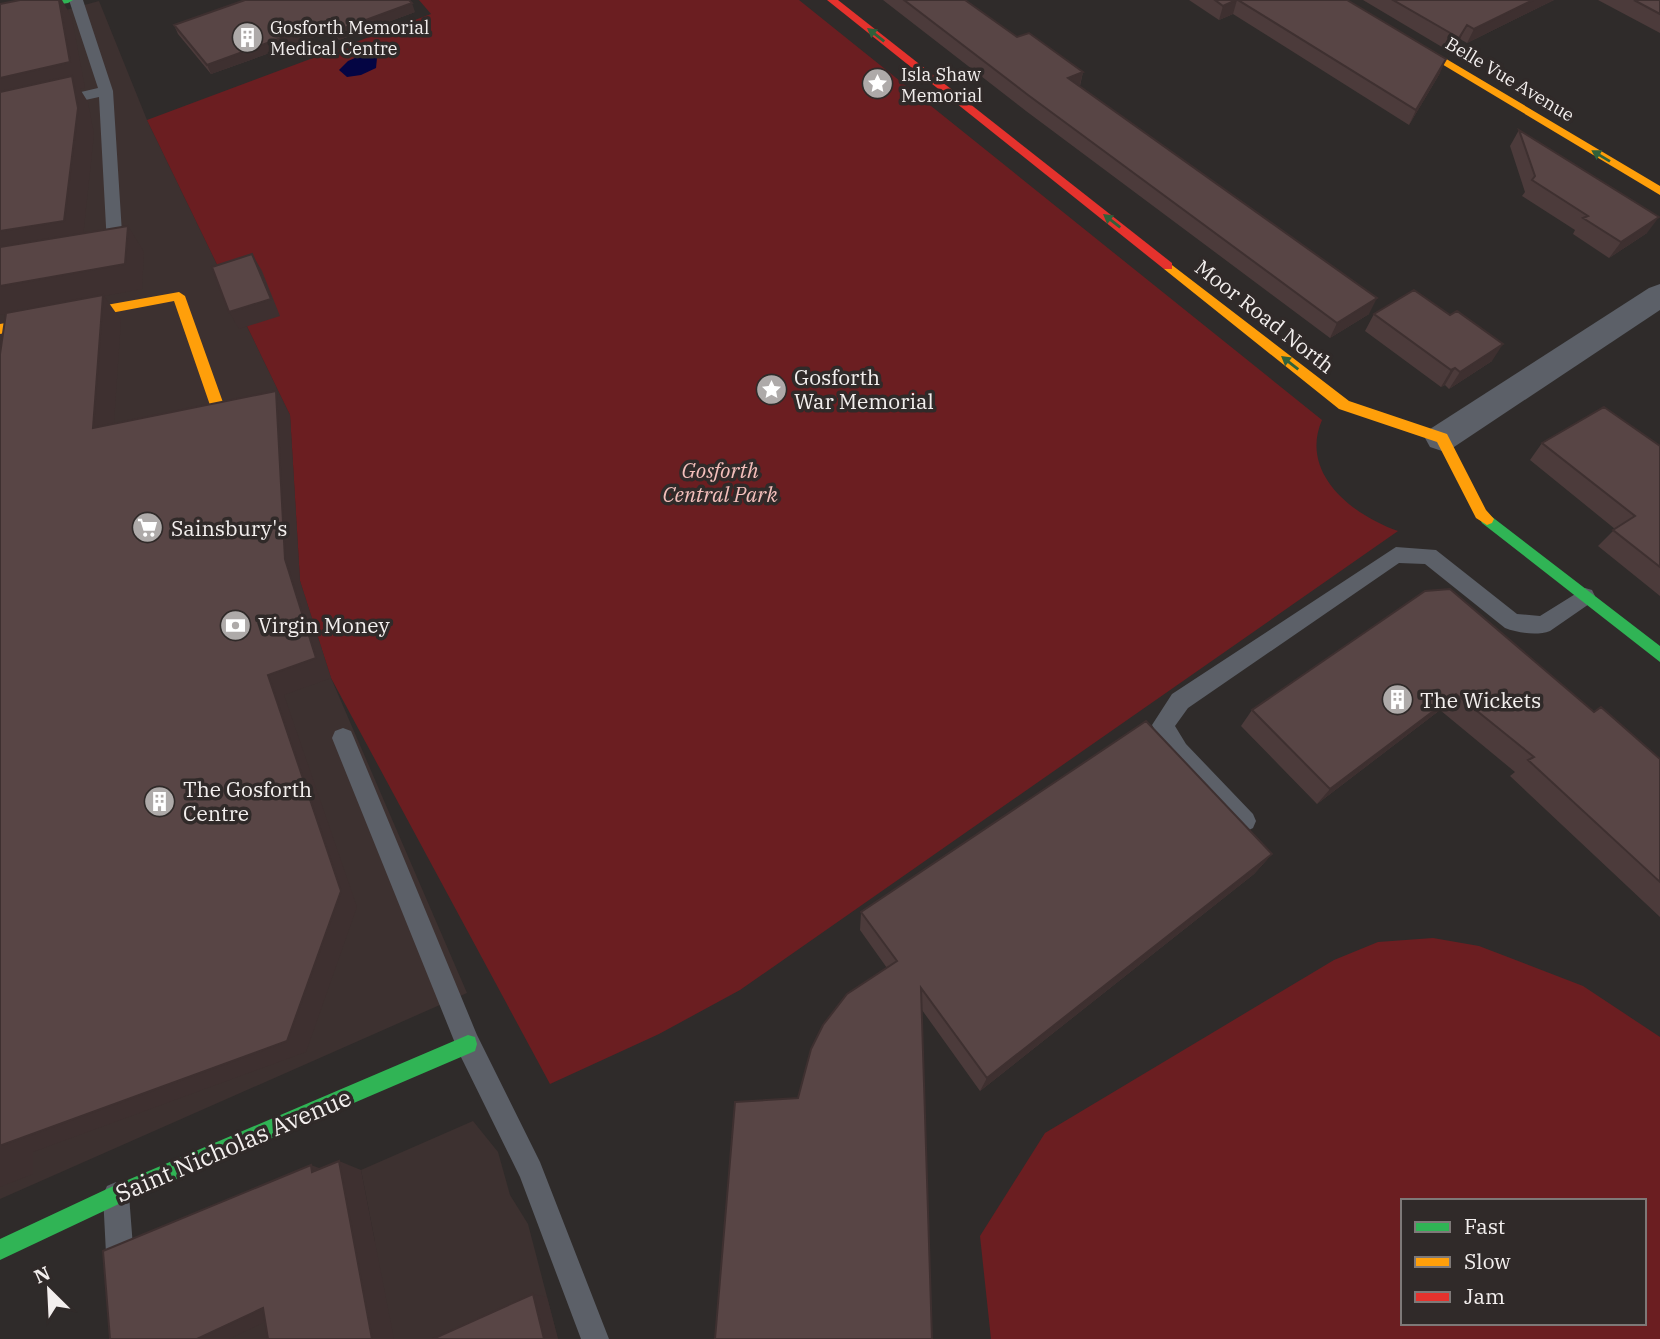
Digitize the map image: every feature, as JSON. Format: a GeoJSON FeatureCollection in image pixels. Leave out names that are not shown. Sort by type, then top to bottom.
{"type":"FeatureCollection","features":[{"type":"Feature","properties":{"kind":"street"},"geometry":{"type":"LineString","coordinates":[[0,11],[68,0]]}},
{"type":"Feature","properties":{"kind":"street","name":"Moor Road North"},"geometry":{"type":"LineString","coordinates":[[832,0],[1344,405],[1442,438]]}},
{"type":"Feature","properties":{"kind":"street","name":"Belle Vue Avenue"},"geometry":{"type":"LineString","coordinates":[[1340,0],[1660,191]]}},
{"type":"Feature","properties":{"kind":"street"},"geometry":{"type":"LineString","coordinates":[[1660,295],[1442,438],[1481,514],[1660,655]]}},
{"type":"Feature","properties":{"kind":"street"},"geometry":{"type":"LineString","coordinates":[[0,329],[179,296],[218,408]]}},
{"type":"Feature","properties":{"kind":"street","name":"Saint Nicholas Avenue"},"geometry":{"type":"LineString","coordinates":[[0,1250],[116,1195],[468,1044]]}},
{"type":"Feature","properties":{"kind":"lane"},"geometry":{"type":"LineString","coordinates":[[76,0],[106,91],[115,249],[89,253]]}},
{"type":"Feature","properties":{"kind":"lane"},"geometry":{"type":"LineString","coordinates":[[0,115],[106,91]]}},
{"type":"Feature","properties":{"kind":"lane"},"geometry":{"type":"LineString","coordinates":[[1245,821],[1178,751],[1163,725],[1180,701],[1396,555],[1429,556],[1513,622],[1543,625],[1585,596]]}},
{"type":"Feature","properties":{"kind":"lane"},"geometry":{"type":"LineString","coordinates":[[343,738],[468,1044],[531,1171],[596,1339]]}},
{"type":"Feature","properties":{"kind":"lane"},"geometry":{"type":"LineString","coordinates":[[116,1195],[122,1300]]}},
{"type":"Feature","properties":{"kind":"shaded area"},"geometry":{"type":"Polygon","coordinates":[[[99,1],[147,120],[290,415],[300,581],[331,678],[467,993],[0,1199],[0,28],[99,1]]]}},
{"type":"Feature","properties":{"kind":"shaded area"},"geometry":{"type":"Polygon","coordinates":[[[362,55],[377,58],[376,68],[361,75],[347,77],[339,70],[348,61],[362,55]]]}},
{"type":"Feature","properties":{"kind":"shaded area"},"geometry":{"type":"Polygon","coordinates":[[[473,1121],[498,1152],[510,1195],[528,1224],[558,1339],[152,1339],[375,1242],[361,1170],[473,1121]]]}},
{"type":"Feature","properties":{"kind":"green space","name":"Gosforth Central Park"},"geometry":{"type":"Polygon","coordinates":[[[419,0],[799,0],[1322,420],[1317,439],[1318,457],[1324,474],[1334,489],[1363,514],[1398,531],[740,990],[659,1034],[550,1084],[331,678],[300,581],[290,415],[147,120],[431,14],[419,0]]]}},
{"type":"Feature","properties":{"kind":"green space"},"geometry":{"type":"Polygon","coordinates":[[[1433,938],[1479,946],[1583,986],[1660,1037],[1660,1339],[991,1339],[980,1236],[1045,1133],[1334,960],[1378,942],[1433,938]]]}},
{"type":"Feature","properties":{"kind":"building"},"geometry":{"type":"Polygon","coordinates":[[[20,0],[59,0],[70,62],[0,78],[0,4],[20,0]]]}},
{"type":"Feature","properties":{"kind":"building","name":"Gosforth Memorial Medical Centre"},"geometry":{"type":"Polygon","coordinates":[[[245,0],[409,0],[412,3],[336,31],[327,21],[207,65],[174,25],[245,0]]]}},
{"type":"Feature","properties":{"kind":"building"},"geometry":{"type":"Polygon","coordinates":[[[904,0],[965,0],[1017,37],[1029,33],[1083,72],[1068,78],[1377,298],[1337,323],[904,0]]]}},
{"type":"Feature","properties":{"kind":"building"},"geometry":{"type":"Polygon","coordinates":[[[1215,0],[1236,0],[1223,6],[1215,0]]]}},
{"type":"Feature","properties":{"kind":"building"},"geometry":{"type":"Polygon","coordinates":[[[1238,0],[1347,0],[1446,59],[1416,110],[1238,0]]]}},
{"type":"Feature","properties":{"kind":"building"},"geometry":{"type":"Polygon","coordinates":[[[1393,0],[1533,0],[1474,29],[1467,25],[1459,38],[1393,0]]]}},
{"type":"Feature","properties":{"kind":"building"},"geometry":{"type":"Polygon","coordinates":[[[1634,0],[1660,0],[1660,14],[1634,0]]]}},
{"type":"Feature","properties":{"kind":"building"},"geometry":{"type":"Polygon","coordinates":[[[72,76],[78,108],[64,221],[0,231],[0,92],[72,76]]]}},
{"type":"Feature","properties":{"kind":"building"},"geometry":{"type":"Polygon","coordinates":[[[1519,130],[1659,217],[1621,242],[1583,218],[1588,216],[1532,180],[1535,176],[1519,130]]]}},
{"type":"Feature","properties":{"kind":"building"},"geometry":{"type":"Polygon","coordinates":[[[128,226],[125,264],[0,286],[0,247],[128,226]]]}},
{"type":"Feature","properties":{"kind":"building"},"geometry":{"type":"Polygon","coordinates":[[[252,254],[271,299],[229,312],[212,267],[252,254]]]}},
{"type":"Feature","properties":{"kind":"building"},"geometry":{"type":"Polygon","coordinates":[[[1414,290],[1450,315],[1457,311],[1503,344],[1460,372],[1455,368],[1451,370],[1374,314],[1414,290]]]}},
{"type":"Feature","properties":{"kind":"building","name":"The Gosforth Centre"},"geometry":{"type":"Polygon","coordinates":[[[103,295],[93,428],[276,391],[285,559],[316,658],[268,675],[341,891],[287,1041],[2,1145],[0,1168],[0,354],[6,313],[103,295]]]}},
{"type":"Feature","properties":{"kind":"building"},"geometry":{"type":"Polygon","coordinates":[[[1604,407],[1660,446],[1660,567],[1613,530],[1635,516],[1542,443],[1604,407]]]}},
{"type":"Feature","properties":{"kind":"building"},"geometry":{"type":"Polygon","coordinates":[[[1450,589],[1594,712],[1601,707],[1660,759],[1660,882],[1528,760],[1534,757],[1456,694],[1330,789],[1252,710],[1425,591],[1450,589]]]}},
{"type":"Feature","properties":{"kind":"building"},"geometry":{"type":"Polygon","coordinates":[[[1146,721],[1272,854],[987,1078],[921,988],[932,1339],[715,1339],[735,1102],[798,1098],[811,1049],[823,1025],[847,994],[897,961],[861,912],[1146,721]]]}},
{"type":"Feature","properties":{"kind":"building"},"geometry":{"type":"Polygon","coordinates":[[[339,1161],[372,1339],[268,1339],[263,1308],[197,1339],[110,1339],[103,1251],[311,1165],[312,1172],[339,1161]]]}},
{"type":"Feature","properties":{"kind":"building"},"geometry":{"type":"Polygon","coordinates":[[[533,1294],[544,1339],[433,1339],[533,1294]]]}},
{"type":"Feature","properties":{"kind":"traffic: fast"},"geometry":{"type":"LineString","coordinates":[[0,11],[68,0]]}},
{"type":"Feature","properties":{"kind":"traffic: fast"},"geometry":{"type":"LineString","coordinates":[[1487,519],[1660,655]]}},
{"type":"Feature","properties":{"kind":"traffic: fast"},"geometry":{"type":"LineString","coordinates":[[0,1250],[116,1195],[468,1044]]}},
{"type":"Feature","properties":{"kind":"traffic: slow"},"geometry":{"type":"LineString","coordinates":[[1340,0],[1660,191]]}},
{"type":"Feature","properties":{"kind":"traffic: slow"},"geometry":{"type":"LineString","coordinates":[[1168,266],[1344,405],[1442,438],[1481,514],[1487,519]]}},
{"type":"Feature","properties":{"kind":"traffic: slow"},"geometry":{"type":"LineString","coordinates":[[0,329],[179,296],[218,408]]}},
{"type":"Feature","properties":{"kind":"traffic: jam"},"geometry":{"type":"LineString","coordinates":[[832,0],[1168,266]]}},
{"type":"Feature","properties":{"kind":"place","name":"Gosforth Memorial Medical Centre"},"geometry":{"type":"Point","coordinates":[247,37]}},
{"type":"Feature","properties":{"kind":"place","name":"Isla Shaw Memorial"},"geometry":{"type":"Point","coordinates":[878,84]}},
{"type":"Feature","properties":{"kind":"place","name":"Gosforth War Memorial"},"geometry":{"type":"Point","coordinates":[771,389]}},
{"type":"Feature","properties":{"kind":"place","name":"Sainsbury's"},"geometry":{"type":"Point","coordinates":[148,528]}},
{"type":"Feature","properties":{"kind":"place","name":"Virgin Money"},"geometry":{"type":"Point","coordinates":[235,625]}},
{"type":"Feature","properties":{"kind":"place","name":"The Wickets"},"geometry":{"type":"Point","coordinates":[1397,700]}},
{"type":"Feature","properties":{"kind":"place","name":"The Gosforth Centre"},"geometry":{"type":"Point","coordinates":[160,801]}}]}
